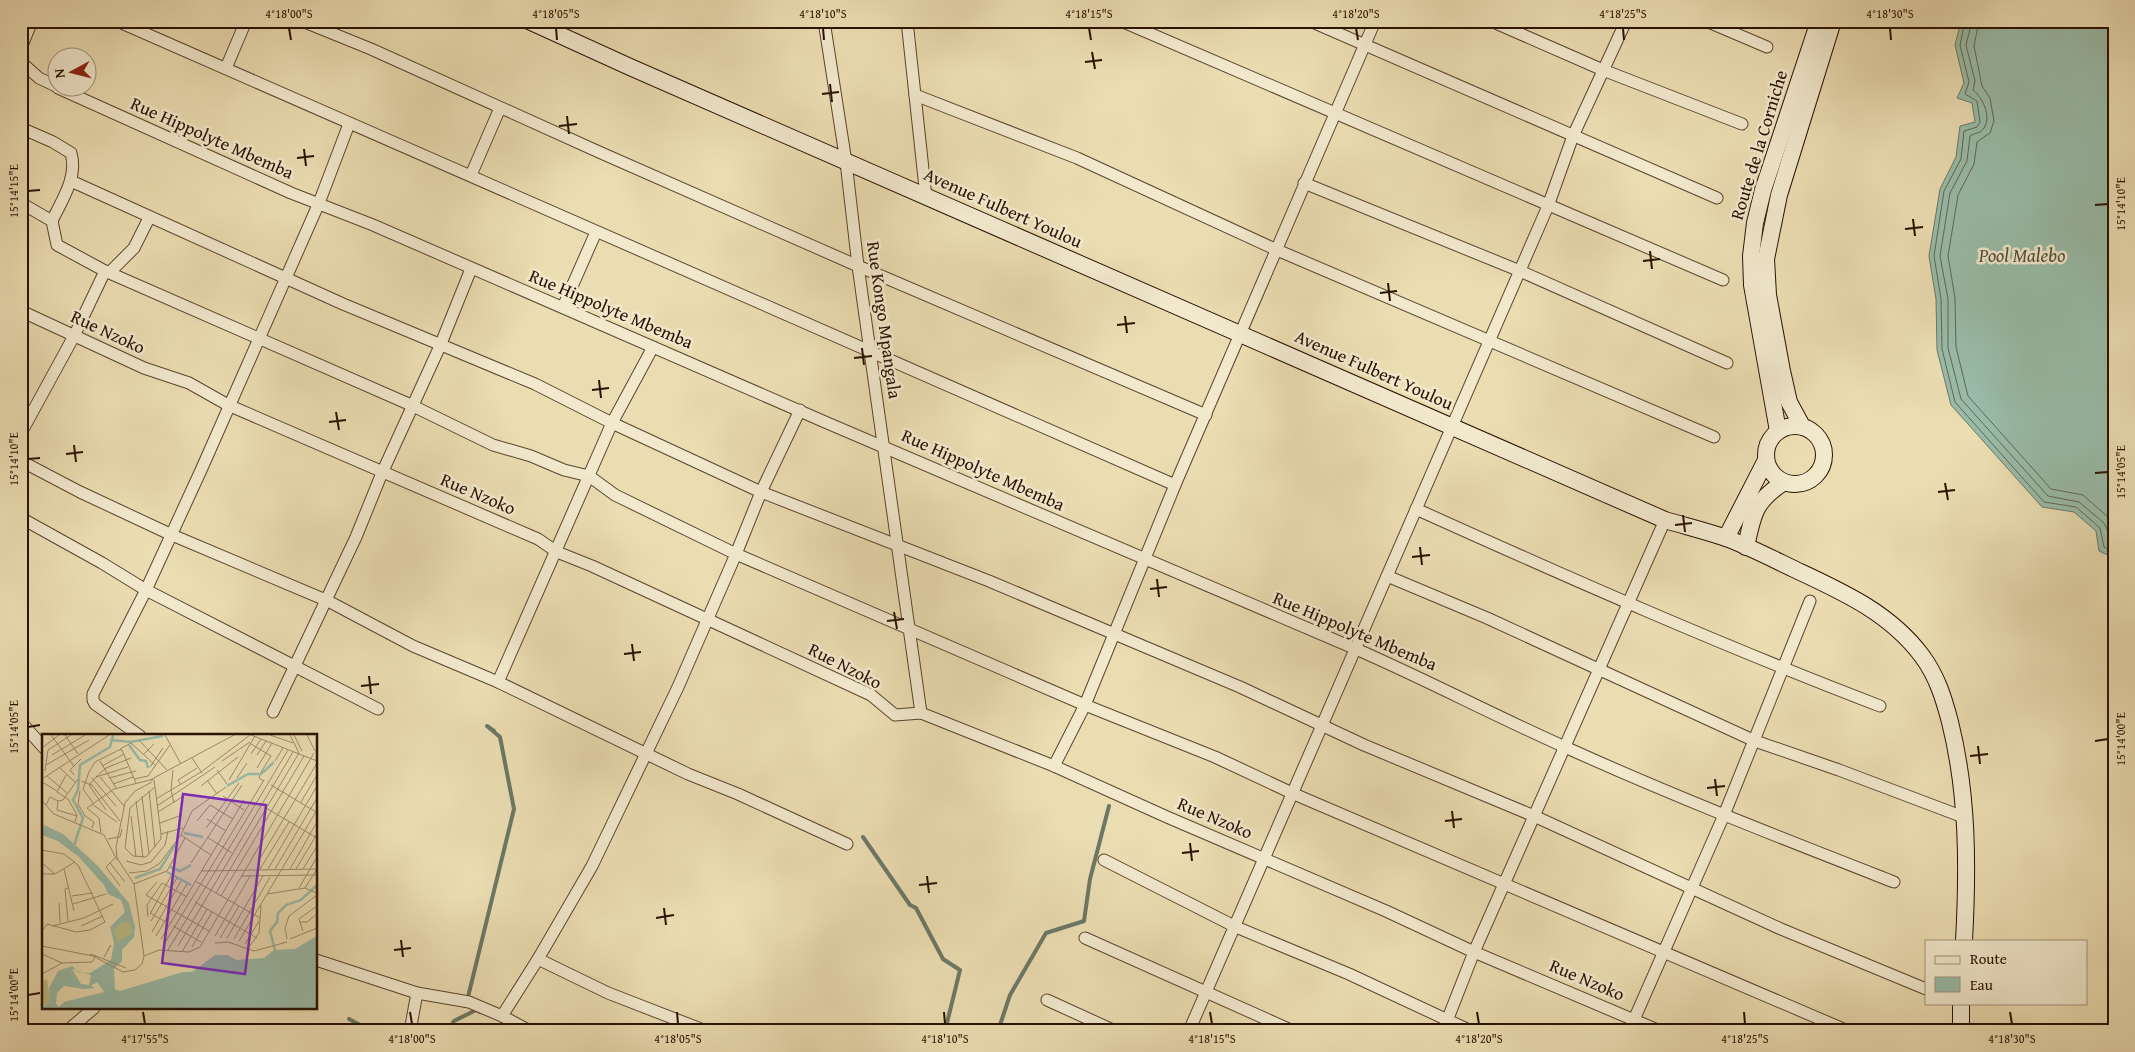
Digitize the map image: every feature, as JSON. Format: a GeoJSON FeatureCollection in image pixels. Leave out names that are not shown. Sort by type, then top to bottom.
{"type":"FeatureCollection","features":[{"type":"Feature","properties":{"kind":"main road","name":"Avenue Fulbert Youlou"},"geometry":{"type":"LineString","coordinates":[[530,21],[846,162],[1665,520],[1726,538],[1837,589],[1872,608],[1902,632],[1923,657],[1942,693],[1947,711],[1961,777],[1966,818],[1964,940]]}},
{"type":"Feature","properties":{"kind":"main road","name":"Route de la Corniche"},"geometry":{"type":"LineString","coordinates":[[1778,431],[1752,285],[1751,256],[1755,223],[1763,190],[1819,21]]}},
{"type":"Feature","properties":{"kind":"main road","name":"Route de la Corniche"},"geometry":{"type":"LineString","coordinates":[[1802,426],[1789,402],[1782,371],[1768,295],[1766,259],[1779,195],[1833,21]]}},
{"type":"Feature","properties":{"kind":"main road"},"geometry":{"type":"LineString","coordinates":[[1726,538],[1766,460],[1768,444],[1778,431],[1785,427],[1802,426],[1811,430],[1823,445],[1823,464],[1812,480],[1793,484],[1784,482],[1776,477],[1766,460]]}},
{"type":"Feature","properties":{"kind":"main road"},"geometry":{"type":"LineString","coordinates":[[1746,547],[1757,507],[1767,494],[1784,482]]}},
{"type":"Feature","properties":{"kind":"main road"},"geometry":{"type":"LineString","coordinates":[[1961,1004],[1961,1031]]}},
{"type":"Feature","properties":{"kind":"street"},"geometry":{"type":"LineString","coordinates":[[21,48],[32,21]]}},
{"type":"Feature","properties":{"kind":"street"},"geometry":{"type":"LineString","coordinates":[[117,21],[1175,485]]}},
{"type":"Feature","properties":{"kind":"street"},"geometry":{"type":"LineString","coordinates":[[226,68],[246,21]]}},
{"type":"Feature","properties":{"kind":"street"},"geometry":{"type":"LineString","coordinates":[[302,21],[371,49],[858,266],[1206,415]]}},
{"type":"Feature","properties":{"kind":"street","name":"Rue Kongo Mpangala"},"geometry":{"type":"LineString","coordinates":[[824,21],[846,162],[858,266],[921,713]]}},
{"type":"Feature","properties":{"kind":"street"},"geometry":{"type":"LineString","coordinates":[[907,21],[926,197]]}},
{"type":"Feature","properties":{"kind":"street"},"geometry":{"type":"LineString","coordinates":[[1121,21],[1724,280]]}},
{"type":"Feature","properties":{"kind":"street"},"geometry":{"type":"LineString","coordinates":[[1310,21],[1717,198]]}},
{"type":"Feature","properties":{"kind":"street"},"geometry":{"type":"LineString","coordinates":[[1054,766],[1085,705],[1175,485],[1304,183],[1337,114],[1376,21]]}},
{"type":"Feature","properties":{"kind":"street"},"geometry":{"type":"LineString","coordinates":[[1491,21],[1603,70],[1742,124]]}},
{"type":"Feature","properties":{"kind":"street"},"geometry":{"type":"LineString","coordinates":[[1189,1031],[1294,794],[1548,206],[1574,136],[1626,21]]}},
{"type":"Feature","properties":{"kind":"street"},"geometry":{"type":"LineString","coordinates":[[1706,21],[1767,47]]}},
{"type":"Feature","properties":{"kind":"street","name":"Rue Hippolyte Mbemba"},"geometry":{"type":"LineString","coordinates":[[21,62],[39,78],[48,82]]}},
{"type":"Feature","properties":{"kind":"street"},"geometry":{"type":"LineString","coordinates":[[915,95],[1077,158],[1277,250],[1714,437]]}},
{"type":"Feature","properties":{"kind":"street","name":"Rue Hippolyte Mbemba"},"geometry":{"type":"LineString","coordinates":[[82,98],[291,192],[563,307],[1430,682],[1565,747],[1724,815],[1894,882]]}},
{"type":"Feature","properties":{"kind":"street"},"geometry":{"type":"LineString","coordinates":[[471,175],[500,108]]}},
{"type":"Feature","properties":{"kind":"street"},"geometry":{"type":"LineString","coordinates":[[137,734],[92,700],[172,535],[228,405],[260,339],[284,278],[319,203],[349,124]]}},
{"type":"Feature","properties":{"kind":"street"},"geometry":{"type":"LineString","coordinates":[[21,128],[68,150],[73,160],[71,181],[52,221],[57,245],[108,271],[412,405],[493,445],[531,456],[564,470],[590,476],[615,494],[736,554],[1085,705],[1215,757],[1294,794],[1848,1031]]}},
{"type":"Feature","properties":{"kind":"street"},"geometry":{"type":"LineString","coordinates":[[71,181],[284,278],[440,346],[535,384],[612,423],[761,492],[989,581],[1114,634],[1323,724],[1364,744],[1534,816],[1781,929],[1925,989]]}},
{"type":"Feature","properties":{"kind":"street"},"geometry":{"type":"LineString","coordinates":[[1304,183],[1520,271],[1727,363]]}},
{"type":"Feature","properties":{"kind":"street"},"geometry":{"type":"LineString","coordinates":[[21,203],[52,221]]}},
{"type":"Feature","properties":{"kind":"street"},"geometry":{"type":"LineString","coordinates":[[21,433],[108,271],[134,248],[149,218]]}},
{"type":"Feature","properties":{"kind":"street"},"geometry":{"type":"LineString","coordinates":[[563,307],[596,232]]}},
{"type":"Feature","properties":{"kind":"street"},"geometry":{"type":"LineString","coordinates":[[274,712],[328,601],[382,473],[440,346],[471,269]]}},
{"type":"Feature","properties":{"kind":"street","name":"Rue Nzoko"},"geometry":{"type":"LineString","coordinates":[[21,311],[144,368],[189,383],[228,405],[382,473],[538,539],[557,552],[592,566],[871,695],[895,715],[921,713],[1054,766],[1167,817],[1386,910],[1474,952],[1660,1031]]}},
{"type":"Feature","properties":{"kind":"street"},"geometry":{"type":"LineString","coordinates":[[498,682],[557,552],[612,423],[653,347]]}},
{"type":"Feature","properties":{"kind":"street"},"geometry":{"type":"LineString","coordinates":[[502,1016],[580,889],[647,752],[736,554],[761,492],[800,410]]}},
{"type":"Feature","properties":{"kind":"street"},"geometry":{"type":"LineString","coordinates":[[21,461],[80,492],[172,535],[328,601],[413,646],[498,682],[647,752],[688,774],[738,794],[847,844]]}},
{"type":"Feature","properties":{"kind":"street"},"geometry":{"type":"LineString","coordinates":[[1416,509],[1627,603],[1785,669],[1880,706]]}},
{"type":"Feature","properties":{"kind":"street"},"geometry":{"type":"LineString","coordinates":[[21,518],[146,590],[378,709]]}},
{"type":"Feature","properties":{"kind":"street"},"geometry":{"type":"LineString","coordinates":[[1445,1026],[1474,952],[1506,884],[1627,603],[1665,520]]}},
{"type":"Feature","properties":{"kind":"street"},"geometry":{"type":"LineString","coordinates":[[1387,576],[1487,618],[1598,670],[1683,706],[1755,741],[1839,770],[1966,818]]}},
{"type":"Feature","properties":{"kind":"street"},"geometry":{"type":"LineString","coordinates":[[1629,1031],[1724,815],[1785,669],[1810,601]]}},
{"type":"Feature","properties":{"kind":"street"},"geometry":{"type":"LineString","coordinates":[[21,722],[42,746]]}},
{"type":"Feature","properties":{"kind":"street"},"geometry":{"type":"LineString","coordinates":[[1104,860],[1236,927],[1349,974],[1445,1026],[1471,1031]]}},
{"type":"Feature","properties":{"kind":"street"},"geometry":{"type":"LineString","coordinates":[[1085,938],[1293,1031]]}},
{"type":"Feature","properties":{"kind":"street"},"geometry":{"type":"LineString","coordinates":[[538,960],[608,993],[706,1031]]}},
{"type":"Feature","properties":{"kind":"street"},"geometry":{"type":"LineString","coordinates":[[318,961],[417,993],[469,1002],[502,1016],[530,1031]]}},
{"type":"Feature","properties":{"kind":"street"},"geometry":{"type":"LineString","coordinates":[[410,1031],[417,993]]}},
{"type":"Feature","properties":{"kind":"street"},"geometry":{"type":"LineString","coordinates":[[1047,1000],[1115,1031]]}},
{"type":"Feature","properties":{"kind":"street"},"geometry":{"type":"LineString","coordinates":[[67,1031],[92,1010]]}},
{"type":"Feature","properties":{"kind":"water","name":"Pool Malebo"},"geometry":{"type":"Polygon","coordinates":[[[1961,21],[2114,21],[2114,558],[2099,551],[2096,531],[2074,512],[2042,507],[1951,405],[1937,350],[1936,299],[1929,256],[1940,189],[1956,157],[1960,126],[1975,122],[1972,103],[1957,98],[1964,83],[1955,45],[1961,21]]]}},
{"type":"Feature","properties":{"kind":"waterway"},"geometry":{"type":"LineString","coordinates":[[468,997],[514,809],[500,737],[487,726],[494,731]]}},
{"type":"Feature","properties":{"kind":"waterway"},"geometry":{"type":"LineString","coordinates":[[998,1031],[1010,995],[1046,933],[1084,921],[1090,879],[1109,806]]}},
{"type":"Feature","properties":{"kind":"waterway"},"geometry":{"type":"LineString","coordinates":[[863,837],[910,905],[916,908],[943,959],[960,970],[945,1031]]}},
{"type":"Feature","properties":{"kind":"waterway"},"geometry":{"type":"LineString","coordinates":[[448,1031],[454,1021],[476,1010],[480,1012]]}},
{"type":"Feature","properties":{"kind":"waterway"},"geometry":{"type":"LineString","coordinates":[[349,1019],[371,1031]]}}]}
